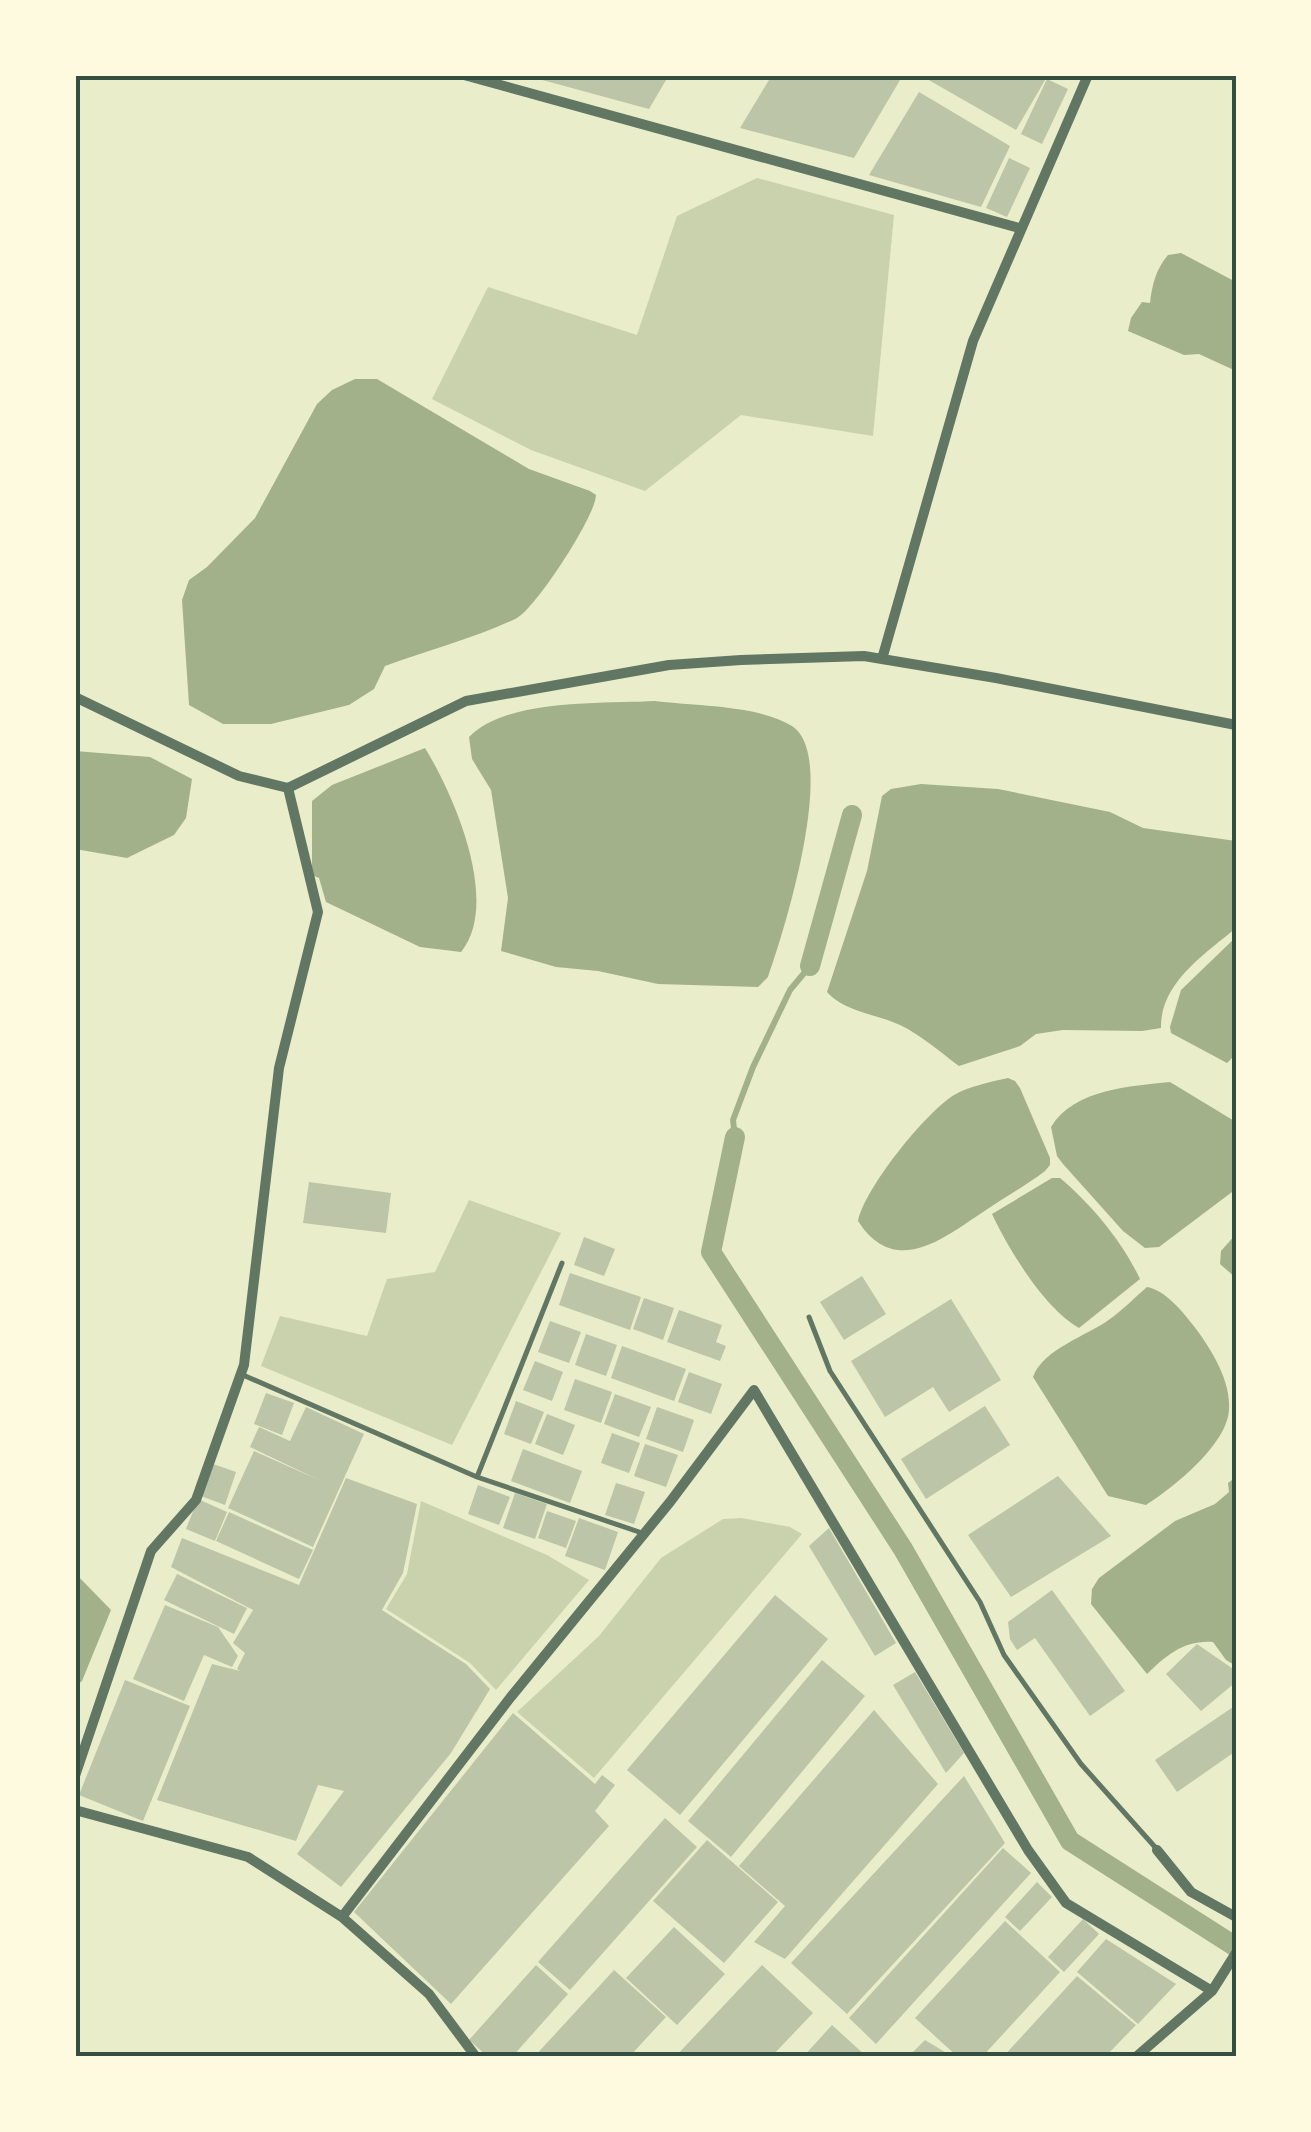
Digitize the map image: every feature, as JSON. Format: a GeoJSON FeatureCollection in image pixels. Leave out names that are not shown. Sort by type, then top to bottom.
{"type":"FeatureCollection","features":[{"type":"Feature","properties":{"kind":"street"},"geometry":{"type":"LineString","coordinates":[[464,75],[1019,228]]}},
{"type":"Feature","properties":{"kind":"street"},"geometry":{"type":"LineString","coordinates":[[882,659],[972,341],[1088,75]]}},
{"type":"Feature","properties":{"kind":"street"},"geometry":{"type":"LineString","coordinates":[[75,697],[238,776],[288,788],[466,700],[669,665],[864,656],[1236,725]]}},
{"type":"Feature","properties":{"kind":"street"},"geometry":{"type":"LineString","coordinates":[[75,1776],[150,1551],[196,1500],[240,1374],[279,1068],[318,912],[288,788]]}},
{"type":"Feature","properties":{"kind":"street"},"geometry":{"type":"LineString","coordinates":[[342,1917],[754,1390],[1028,1850],[1066,1903],[1212,1991]]}},
{"type":"Feature","properties":{"kind":"street"},"geometry":{"type":"LineString","coordinates":[[75,1810],[248,1857],[342,1917],[429,1994],[476,2057]]}},
{"type":"Feature","properties":{"kind":"street"},"geometry":{"type":"LineString","coordinates":[[1158,1850],[1192,1892],[1236,1917]]}},
{"type":"Feature","properties":{"kind":"street"},"geometry":{"type":"LineString","coordinates":[[1136,2057],[1212,1991],[1236,1952]]}},
{"type":"Feature","properties":{"kind":"lane"},"geometry":{"type":"LineString","coordinates":[[478,1476],[562,1263]]}},
{"type":"Feature","properties":{"kind":"lane"},"geometry":{"type":"LineString","coordinates":[[809,1318],[830,1371],[980,1602],[1004,1656],[1080,1764],[1158,1850]]}},
{"type":"Feature","properties":{"kind":"lane"},"geometry":{"type":"LineString","coordinates":[[240,1374],[478,1476],[644,1534]]}},
{"type":"Feature","properties":{"kind":"shaded area"},"geometry":{"type":"Polygon","coordinates":[[[757,178],[894,215],[873,436],[741,415],[645,491],[531,450],[432,399],[488,287],[637,335],[677,216],[757,178]]]}},
{"type":"Feature","properties":{"kind":"shaded area"},"geometry":{"type":"Polygon","coordinates":[[[1181,253],[1236,282],[1236,371],[1199,354],[1184,355],[1128,331],[1142,302],[1150,303],[1164,260],[1168,255],[1181,253]]]}},
{"type":"Feature","properties":{"kind":"shaded area"},"geometry":{"type":"Polygon","coordinates":[[[355,379],[377,379],[529,469],[590,491],[596,495],[593,506],[550,581],[517,618],[385,666],[374,689],[349,705],[271,724],[223,724],[189,705],[182,600],[189,580],[255,518],[317,404],[332,390],[355,379]]]}},
{"type":"Feature","properties":{"kind":"shaded area"},"geometry":{"type":"Polygon","coordinates":[[[655,701],[762,714],[792,726],[805,744],[810,772],[804,846],[776,955],[768,977],[758,987],[658,984],[556,967],[501,951],[508,898],[491,790],[472,759],[469,737],[486,724],[531,709],[655,701]]]}},
{"type":"Feature","properties":{"kind":"shaded area"},"geometry":{"type":"Polygon","coordinates":[[[425,748],[460,820],[475,878],[472,931],[461,952],[420,947],[326,902],[319,878],[312,875],[312,801],[332,785],[425,748]]]}},
{"type":"Feature","properties":{"kind":"shaded area"},"geometry":{"type":"Polygon","coordinates":[[[75,751],[150,757],[192,779],[186,818],[174,835],[127,858],[75,849],[75,751]]]}},
{"type":"Feature","properties":{"kind":"shaded area"},"geometry":{"type":"Polygon","coordinates":[[[921,784],[998,789],[1110,812],[1143,828],[1236,841],[1236,928],[1176,983],[1163,1012],[1161,1028],[1036,1034],[1020,1046],[959,1066],[908,1029],[852,1008],[827,992],[867,871],[882,796],[891,789],[921,784]]]}},
{"type":"Feature","properties":{"kind":"shaded area"},"geometry":{"type":"Polygon","coordinates":[[[1236,937],[1236,1054],[1227,1063],[1171,1033],[1170,1027],[1181,990],[1236,937]]]}},
{"type":"Feature","properties":{"kind":"shaded area"},"geometry":{"type":"Polygon","coordinates":[[[1008,1078],[1020,1088],[1050,1158],[1045,1171],[954,1231],[921,1247],[888,1248],[873,1239],[858,1221],[863,1207],[884,1171],[913,1134],[954,1095],[1008,1078]]]}},
{"type":"Feature","properties":{"kind":"shaded area"},"geometry":{"type":"Polygon","coordinates":[[[1170,1082],[1236,1122],[1236,1189],[1159,1247],[1145,1248],[1123,1231],[1063,1164],[1057,1156],[1051,1127],[1061,1114],[1088,1097],[1170,1082]]]}},
{"type":"Feature","properties":{"kind":"shaded area"},"geometry":{"type":"Polygon","coordinates":[[[1052,1178],[1060,1178],[1095,1212],[1140,1279],[1079,1328],[1041,1293],[992,1214],[1052,1178]]]}},
{"type":"Feature","properties":{"kind":"shaded area"},"geometry":{"type":"Polygon","coordinates":[[[469,1200],[561,1233],[452,1445],[261,1366],[280,1316],[367,1336],[387,1279],[435,1272],[469,1200]]]}},
{"type":"Feature","properties":{"kind":"shaded area"},"geometry":{"type":"Polygon","coordinates":[[[1236,1234],[1236,1278],[1220,1264],[1221,1251],[1236,1234]]]}},
{"type":"Feature","properties":{"kind":"shaded area"},"geometry":{"type":"Polygon","coordinates":[[[1147,1287],[1173,1302],[1206,1343],[1223,1375],[1229,1409],[1226,1422],[1209,1450],[1184,1476],[1146,1505],[1108,1496],[1033,1377],[1056,1351],[1110,1319],[1147,1287]]]}},
{"type":"Feature","properties":{"kind":"shaded area"},"geometry":{"type":"Polygon","coordinates":[[[1236,1477],[1236,1666],[1226,1660],[1213,1642],[1203,1642],[1177,1650],[1147,1674],[1091,1604],[1092,1589],[1099,1578],[1175,1521],[1215,1504],[1229,1492],[1228,1483],[1236,1477]]]}},
{"type":"Feature","properties":{"kind":"shaded area"},"geometry":{"type":"Polygon","coordinates":[[[421,1501],[547,1555],[589,1580],[496,1690],[470,1663],[386,1609],[407,1574],[421,1501]]]}},
{"type":"Feature","properties":{"kind":"shaded area"},"geometry":{"type":"Polygon","coordinates":[[[742,1518],[790,1527],[802,1534],[594,1778],[517,1712],[599,1636],[661,1558],[723,1519],[742,1518]]]}},
{"type":"Feature","properties":{"kind":"shaded area"},"geometry":{"type":"Polygon","coordinates":[[[75,1573],[111,1610],[82,1681],[75,1687],[75,1573]]]}},
{"type":"Feature","properties":{"kind":"building"},"geometry":{"type":"Polygon","coordinates":[[[524,75],[669,75],[649,109],[524,75]]]}},
{"type":"Feature","properties":{"kind":"building"},"geometry":{"type":"Polygon","coordinates":[[[772,75],[903,75],[854,158],[740,128],[772,75]]]}},
{"type":"Feature","properties":{"kind":"building"},"geometry":{"type":"Polygon","coordinates":[[[929,75],[1048,75],[1016,130],[927,79],[929,75]]]}},
{"type":"Feature","properties":{"kind":"building"},"geometry":{"type":"Polygon","coordinates":[[[1047,79],[1068,89],[1042,144],[1021,134],[1047,79]]]}},
{"type":"Feature","properties":{"kind":"building"},"geometry":{"type":"Polygon","coordinates":[[[919,92],[1010,146],[981,207],[869,175],[919,92]]]}},
{"type":"Feature","properties":{"kind":"building"},"geometry":{"type":"Polygon","coordinates":[[[1009,158],[1030,168],[1007,217],[986,208],[1009,158]]]}},
{"type":"Feature","properties":{"kind":"building"},"geometry":{"type":"Polygon","coordinates":[[[309,1182],[391,1193],[386,1233],[303,1223],[309,1182]]]}},
{"type":"Feature","properties":{"kind":"building"},"geometry":{"type":"Polygon","coordinates":[[[584,1237],[615,1249],[604,1276],[574,1265],[584,1237]]]}},
{"type":"Feature","properties":{"kind":"building"},"geometry":{"type":"Polygon","coordinates":[[[570,1273],[641,1297],[630,1330],[559,1305],[570,1273]]]}},
{"type":"Feature","properties":{"kind":"building"},"geometry":{"type":"Polygon","coordinates":[[[862,1276],[886,1314],[844,1340],[820,1302],[862,1276]]]}},
{"type":"Feature","properties":{"kind":"building"},"geometry":{"type":"Polygon","coordinates":[[[644,1298],[674,1308],[663,1340],[633,1329],[644,1298]]]}},
{"type":"Feature","properties":{"kind":"building"},"geometry":{"type":"Polygon","coordinates":[[[951,1299],[1001,1380],[949,1412],[933,1387],[885,1417],[851,1361],[951,1299]]]}},
{"type":"Feature","properties":{"kind":"building"},"geometry":{"type":"Polygon","coordinates":[[[679,1310],[722,1325],[716,1342],[726,1346],[720,1361],[667,1342],[679,1310]]]}},
{"type":"Feature","properties":{"kind":"building"},"geometry":{"type":"Polygon","coordinates":[[[550,1321],[581,1332],[569,1363],[538,1352],[550,1321]]]}},
{"type":"Feature","properties":{"kind":"building"},"geometry":{"type":"Polygon","coordinates":[[[586,1334],[617,1345],[606,1376],[575,1365],[586,1334]]]}},
{"type":"Feature","properties":{"kind":"building"},"geometry":{"type":"Polygon","coordinates":[[[622,1346],[686,1369],[674,1401],[611,1378],[622,1346]]]}},
{"type":"Feature","properties":{"kind":"building"},"geometry":{"type":"Polygon","coordinates":[[[535,1361],[563,1372],[552,1401],[523,1390],[535,1361]]]}},
{"type":"Feature","properties":{"kind":"building"},"geometry":{"type":"Polygon","coordinates":[[[689,1372],[722,1384],[711,1414],[678,1402],[689,1372]]]}},
{"type":"Feature","properties":{"kind":"building"},"geometry":{"type":"Polygon","coordinates":[[[575,1379],[612,1392],[601,1423],[564,1410],[575,1379]]]}},
{"type":"Feature","properties":{"kind":"building"},"geometry":{"type":"Polygon","coordinates":[[[266,1393],[294,1403],[282,1435],[254,1424],[266,1393]]]}},
{"type":"Feature","properties":{"kind":"building"},"geometry":{"type":"Polygon","coordinates":[[[615,1394],[651,1407],[639,1437],[604,1424],[615,1394]]]}},
{"type":"Feature","properties":{"kind":"building"},"geometry":{"type":"Polygon","coordinates":[[[516,1401],[544,1412],[531,1444],[504,1434],[516,1401]]]}},
{"type":"Feature","properties":{"kind":"building"},"geometry":{"type":"Polygon","coordinates":[[[985,1406],[1010,1445],[926,1499],[901,1459],[985,1406]]]}},
{"type":"Feature","properties":{"kind":"building"},"geometry":{"type":"Polygon","coordinates":[[[306,1407],[364,1434],[313,1547],[228,1508],[254,1451],[319,1480],[250,1447],[259,1427],[290,1441],[306,1407]]]}},
{"type":"Feature","properties":{"kind":"building"},"geometry":{"type":"Polygon","coordinates":[[[657,1407],[694,1420],[683,1452],[646,1439],[657,1407]]]}},
{"type":"Feature","properties":{"kind":"building"},"geometry":{"type":"Polygon","coordinates":[[[547,1414],[575,1425],[563,1455],[535,1444],[547,1414]]]}},
{"type":"Feature","properties":{"kind":"building"},"geometry":{"type":"Polygon","coordinates":[[[612,1433],[640,1443],[629,1473],[601,1463],[612,1433]]]}},
{"type":"Feature","properties":{"kind":"building"},"geometry":{"type":"Polygon","coordinates":[[[645,1444],[678,1455],[666,1487],[634,1476],[645,1444]]]}},
{"type":"Feature","properties":{"kind":"building"},"geometry":{"type":"Polygon","coordinates":[[[523,1449],[582,1471],[570,1503],[511,1481],[523,1449]]]}},
{"type":"Feature","properties":{"kind":"building"},"geometry":{"type":"Polygon","coordinates":[[[213,1464],[236,1472],[225,1505],[201,1496],[213,1464]]]}},
{"type":"Feature","properties":{"kind":"building"},"geometry":{"type":"Polygon","coordinates":[[[1058,1476],[1111,1536],[1011,1597],[968,1535],[1058,1476]]]}},
{"type":"Feature","properties":{"kind":"building"},"geometry":{"type":"Polygon","coordinates":[[[346,1478],[417,1504],[403,1573],[382,1610],[466,1664],[490,1689],[451,1753],[341,1887],[297,1854],[344,1791],[318,1785],[296,1841],[157,1800],[212,1664],[240,1671],[237,1669],[245,1653],[233,1643],[253,1610],[171,1567],[182,1538],[299,1585],[346,1478]]]}},
{"type":"Feature","properties":{"kind":"building"},"geometry":{"type":"Polygon","coordinates":[[[616,1483],[645,1492],[634,1524],[605,1515],[616,1483]]]}},
{"type":"Feature","properties":{"kind":"building"},"geometry":{"type":"Polygon","coordinates":[[[478,1485],[510,1497],[499,1525],[468,1514],[478,1485]]]}},
{"type":"Feature","properties":{"kind":"building"},"geometry":{"type":"Polygon","coordinates":[[[515,1493],[547,1504],[535,1539],[503,1528],[515,1493]]]}},
{"type":"Feature","properties":{"kind":"building"},"geometry":{"type":"Polygon","coordinates":[[[198,1499],[227,1512],[215,1541],[186,1529],[198,1499]]]}},
{"type":"Feature","properties":{"kind":"building"},"geometry":{"type":"Polygon","coordinates":[[[547,1511],[576,1521],[566,1548],[538,1538],[547,1511]]]}},
{"type":"Feature","properties":{"kind":"building"},"geometry":{"type":"Polygon","coordinates":[[[229,1512],[313,1550],[299,1579],[216,1541],[229,1512]]]}},
{"type":"Feature","properties":{"kind":"building"},"geometry":{"type":"Polygon","coordinates":[[[579,1518],[618,1532],[605,1570],[565,1556],[579,1518]]]}},
{"type":"Feature","properties":{"kind":"building"},"geometry":{"type":"Polygon","coordinates":[[[829,1528],[896,1643],[875,1656],[809,1546],[829,1528]]]}},
{"type":"Feature","properties":{"kind":"building"},"geometry":{"type":"Polygon","coordinates":[[[177,1574],[247,1608],[234,1634],[164,1600],[177,1574]]]}},
{"type":"Feature","properties":{"kind":"building"},"geometry":{"type":"Polygon","coordinates":[[[1052,1590],[1125,1691],[1090,1716],[1035,1638],[1017,1650],[1010,1639],[1008,1622],[1052,1590]]]}},
{"type":"Feature","properties":{"kind":"building"},"geometry":{"type":"Polygon","coordinates":[[[775,1595],[828,1639],[680,1815],[627,1770],[775,1595]]]}},
{"type":"Feature","properties":{"kind":"building"},"geometry":{"type":"Polygon","coordinates":[[[165,1605],[218,1627],[238,1656],[232,1667],[204,1655],[184,1701],[133,1679],[165,1605]]]}},
{"type":"Feature","properties":{"kind":"building"},"geometry":{"type":"Polygon","coordinates":[[[1197,1644],[1236,1671],[1236,1682],[1201,1711],[1166,1674],[1197,1644]]]}},
{"type":"Feature","properties":{"kind":"building"},"geometry":{"type":"Polygon","coordinates":[[[822,1660],[865,1696],[731,1857],[688,1821],[822,1660]]]}},
{"type":"Feature","properties":{"kind":"building"},"geometry":{"type":"Polygon","coordinates":[[[915,1672],[964,1753],[946,1773],[893,1685],[915,1672]]]}},
{"type":"Feature","properties":{"kind":"building"},"geometry":{"type":"Polygon","coordinates":[[[125,1680],[190,1706],[143,1821],[79,1795],[125,1680]]]}},
{"type":"Feature","properties":{"kind":"building"},"geometry":{"type":"Polygon","coordinates":[[[1236,1705],[1236,1751],[1177,1792],[1155,1760],[1236,1705]]]}},
{"type":"Feature","properties":{"kind":"building"},"geometry":{"type":"Polygon","coordinates":[[[874,1710],[938,1784],[785,1959],[754,1942],[785,1906],[739,1866],[874,1710]]]}},
{"type":"Feature","properties":{"kind":"building"},"geometry":{"type":"Polygon","coordinates":[[[513,1713],[595,1784],[602,1775],[615,1785],[595,1811],[609,1826],[451,2004],[354,1912],[513,1713]]]}},
{"type":"Feature","properties":{"kind":"building"},"geometry":{"type":"Polygon","coordinates":[[[964,1776],[1005,1843],[847,2014],[791,1963],[964,1776]]]}},
{"type":"Feature","properties":{"kind":"building"},"geometry":{"type":"Polygon","coordinates":[[[665,1818],[697,1847],[570,1990],[538,1962],[665,1818]]]}},
{"type":"Feature","properties":{"kind":"building"},"geometry":{"type":"Polygon","coordinates":[[[707,1840],[778,1902],[724,1963],[653,1901],[707,1840]]]}},
{"type":"Feature","properties":{"kind":"building"},"geometry":{"type":"Polygon","coordinates":[[[1003,1848],[1031,1873],[876,2044],[849,2018],[1003,1848]]]}},
{"type":"Feature","properties":{"kind":"building"},"geometry":{"type":"Polygon","coordinates":[[[1037,1882],[1052,1897],[1020,1931],[1005,1917],[1037,1882]]]}},
{"type":"Feature","properties":{"kind":"building"},"geometry":{"type":"Polygon","coordinates":[[[1083,1919],[1099,1934],[1064,1972],[1048,1957],[1083,1919]]]}},
{"type":"Feature","properties":{"kind":"building"},"geometry":{"type":"Polygon","coordinates":[[[1005,1921],[1060,1972],[982,2057],[958,2057],[915,2018],[1005,1921]]]}},
{"type":"Feature","properties":{"kind":"building"},"geometry":{"type":"Polygon","coordinates":[[[674,1927],[725,1974],[677,2025],[626,1978],[674,1927]]]}},
{"type":"Feature","properties":{"kind":"building"},"geometry":{"type":"Polygon","coordinates":[[[1106,1939],[1176,1984],[1138,2024],[1077,1972],[1106,1939]]]}},
{"type":"Feature","properties":{"kind":"building"},"geometry":{"type":"Polygon","coordinates":[[[536,1965],[568,1994],[512,2057],[488,2057],[469,2040],[536,1965]]]}},
{"type":"Feature","properties":{"kind":"building"},"geometry":{"type":"Polygon","coordinates":[[[762,1965],[813,2013],[771,2057],[675,2057],[762,1965]]]}},
{"type":"Feature","properties":{"kind":"building"},"geometry":{"type":"Polygon","coordinates":[[[614,1970],[666,2017],[629,2057],[534,2057],[614,1970]]]}},
{"type":"Feature","properties":{"kind":"building"},"geometry":{"type":"Polygon","coordinates":[[[1077,1976],[1136,2025],[1105,2057],[1003,2057],[1077,1976]]]}},
{"type":"Feature","properties":{"kind":"building"},"geometry":{"type":"Polygon","coordinates":[[[832,2025],[867,2057],[803,2057],[832,2025]]]}},
{"type":"Feature","properties":{"kind":"building"},"geometry":{"type":"Polygon","coordinates":[[[925,2040],[953,2057],[908,2057],[925,2040]]]}},
{"type":"Feature","properties":{"kind":"waterway"},"geometry":{"type":"LineString","coordinates":[[810,966],[852,815]]}},
{"type":"Feature","properties":{"kind":"waterway"},"geometry":{"type":"LineString","coordinates":[[735,1137],[733,1120],[753,1067],[790,990],[810,966]]}},
{"type":"Feature","properties":{"kind":"waterway"},"geometry":{"type":"LineString","coordinates":[[735,1137],[711,1252],[903,1549],[1070,1841],[1236,1947]]}}]}
